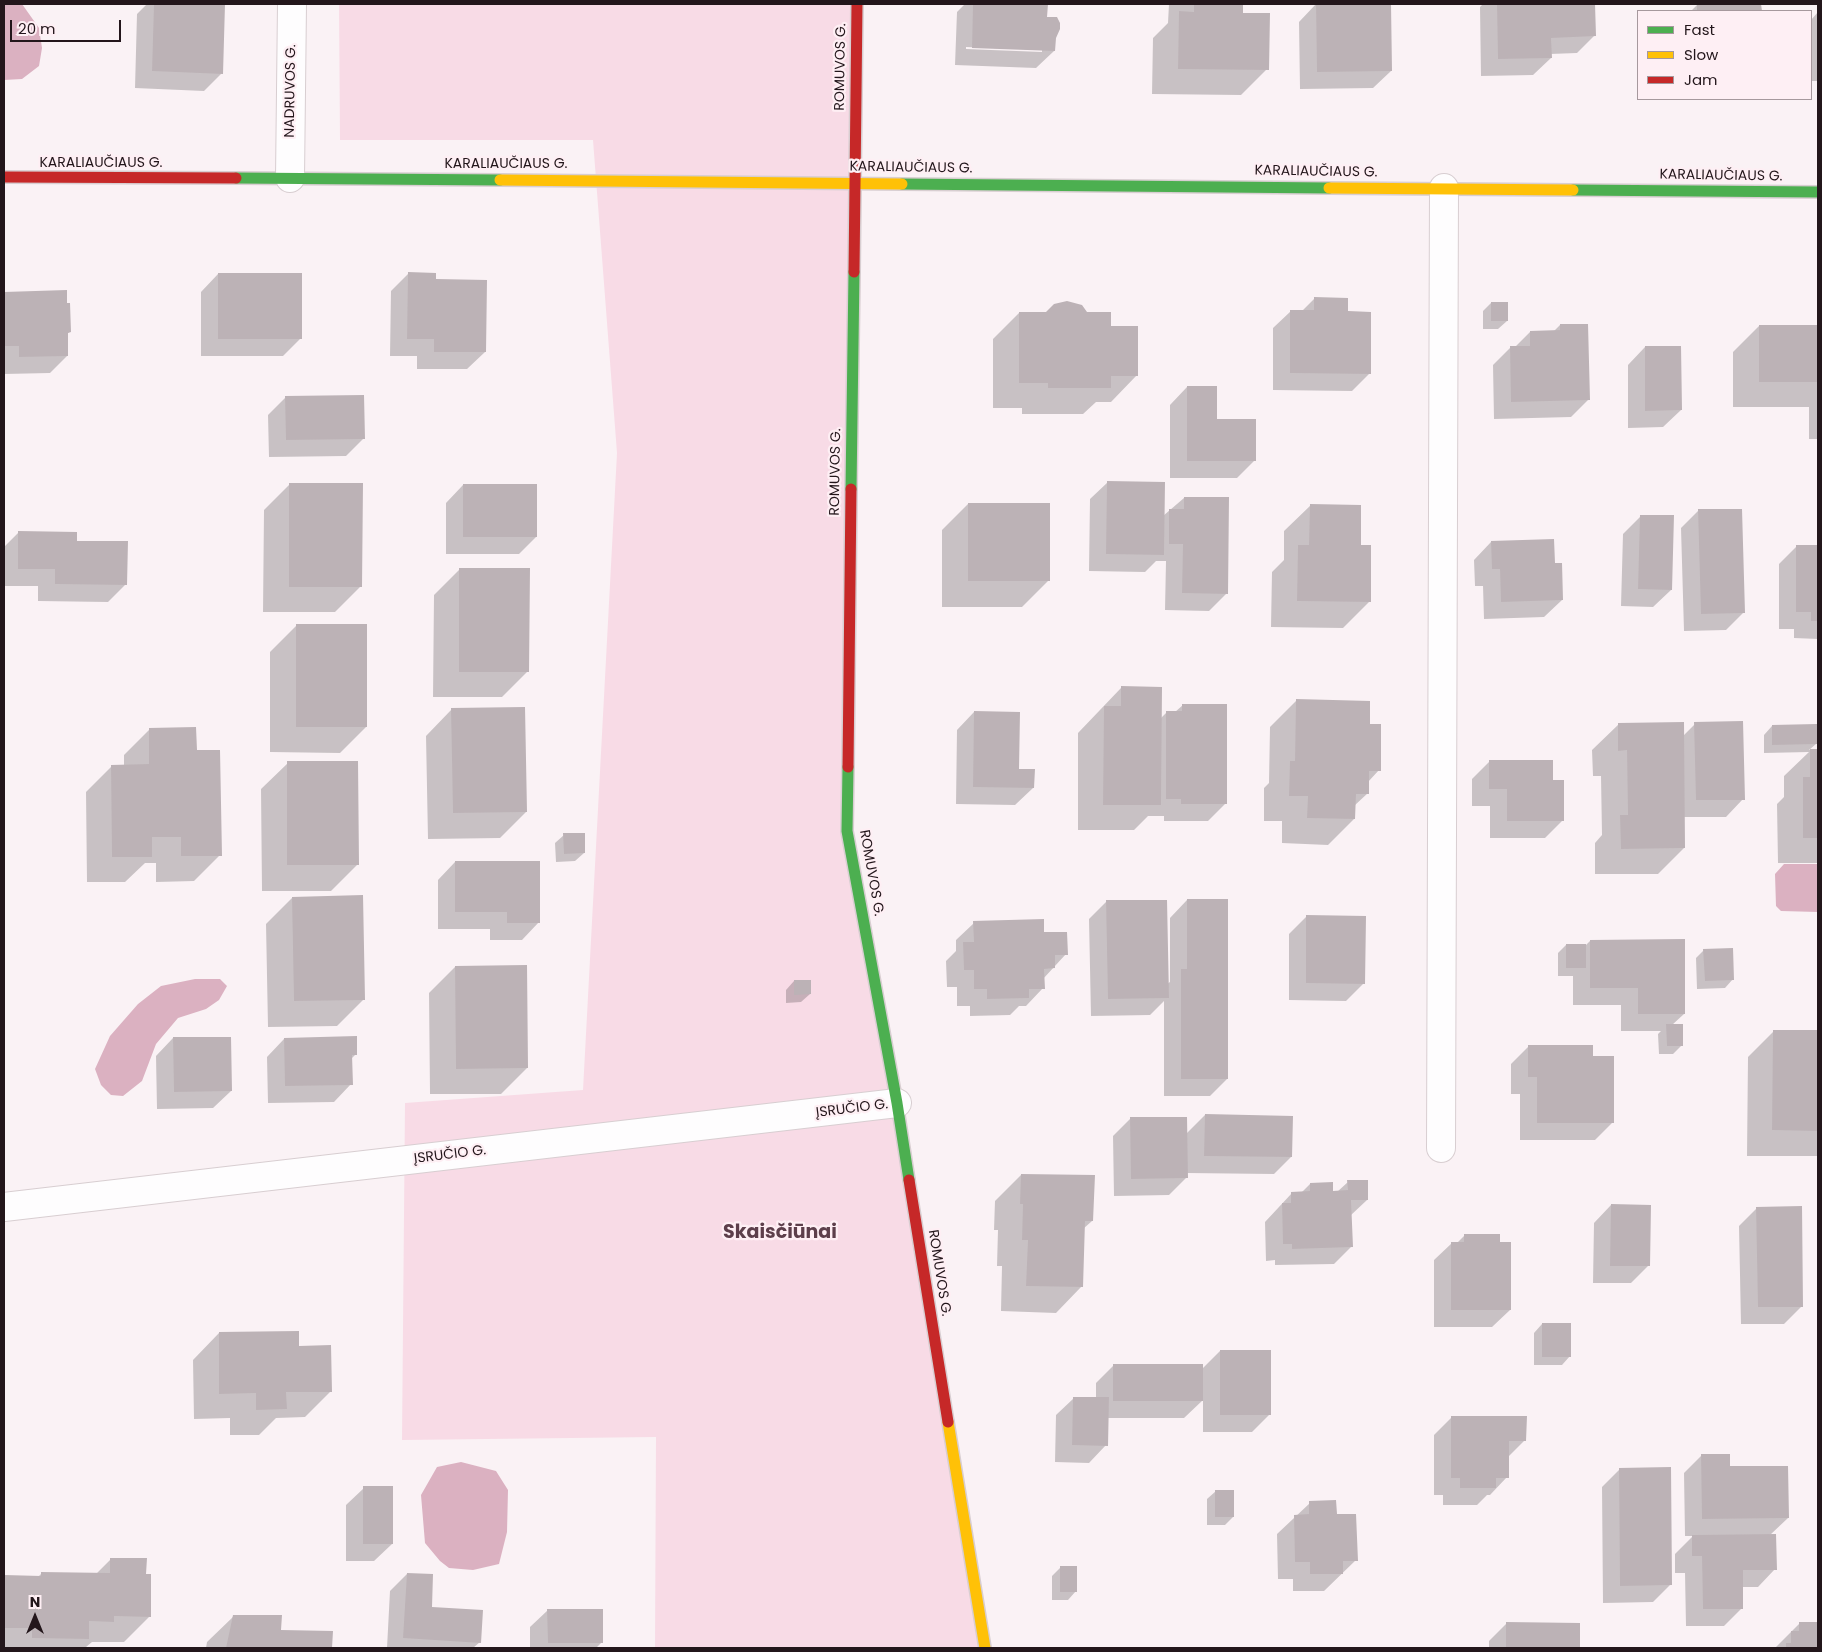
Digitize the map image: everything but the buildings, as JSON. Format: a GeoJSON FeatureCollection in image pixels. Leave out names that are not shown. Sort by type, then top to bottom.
{"type":"FeatureCollection","features":[{"type":"Feature","properties":{"kind":"street","name":"NADRUVOS G."},"geometry":{"type":"LineString","coordinates":[[290,178],[292,4]]}},
{"type":"Feature","properties":{"kind":"street","name":"ROMUVOS G."},"geometry":{"type":"LineString","coordinates":[[857,4],[847,832],[897,1104],[984,1648]]}},
{"type":"Feature","properties":{"kind":"street","name":"KARALIAUČIAUS G."},"geometry":{"type":"LineString","coordinates":[[4,178],[290,178],[1818,192]]}},
{"type":"Feature","properties":{"kind":"street"},"geometry":{"type":"LineString","coordinates":[[1441,1148],[1444,188]]}},
{"type":"Feature","properties":{"kind":"street","name":"ĮSRUČIO G."},"geometry":{"type":"LineString","coordinates":[[4,1207],[897,1104]]}},
{"type":"Feature","properties":{"kind":"shaded area"},"geometry":{"type":"Polygon","coordinates":[[[4,4],[22,4],[39,28],[42,48],[39,66],[22,79],[4,80],[4,4]]]}},
{"type":"Feature","properties":{"kind":"shaded area"},"geometry":{"type":"Polygon","coordinates":[[[339,4],[857,4],[847,831],[985,1648],[655,1648],[656,1437],[402,1440],[405,1103],[583,1090],[617,453],[593,140],[340,140],[339,4]]]}},
{"type":"Feature","properties":{"kind":"shaded area"},"geometry":{"type":"Polygon","coordinates":[[[1784,864],[1818,864],[1818,912],[1781,911],[1776,906],[1775,874],[1784,864]]]}},
{"type":"Feature","properties":{"kind":"shaded area"},"geometry":{"type":"Polygon","coordinates":[[[195,979],[220,979],[227,986],[219,1000],[206,1009],[178,1018],[156,1044],[142,1081],[123,1096],[111,1095],[101,1085],[95,1069],[110,1036],[138,1004],[161,986],[195,979]]]}},
{"type":"Feature","properties":{"kind":"shaded area"},"geometry":{"type":"Polygon","coordinates":[[[461,1462],[496,1471],[508,1490],[507,1532],[499,1564],[473,1570],[449,1568],[440,1561],[425,1543],[421,1495],[437,1467],[461,1462]]]}},
{"type":"Feature","properties":{"kind":"traffic: fast"},"geometry":{"type":"LineString","coordinates":[[236,178],[500,180]]}},
{"type":"Feature","properties":{"kind":"traffic: fast"},"geometry":{"type":"LineString","coordinates":[[902,184],[1329,188]]}},
{"type":"Feature","properties":{"kind":"traffic: fast"},"geometry":{"type":"LineString","coordinates":[[1573,190],[1818,192]]}},
{"type":"Feature","properties":{"kind":"traffic: fast"},"geometry":{"type":"LineString","coordinates":[[851,489],[854,272]]}},
{"type":"Feature","properties":{"kind":"traffic: fast"},"geometry":{"type":"LineString","coordinates":[[848,767],[847,831],[897,1103],[909,1180]]}},
{"type":"Feature","properties":{"kind":"traffic: slow"},"geometry":{"type":"LineString","coordinates":[[500,180],[902,184]]}},
{"type":"Feature","properties":{"kind":"traffic: slow"},"geometry":{"type":"LineString","coordinates":[[1329,188],[1573,190]]}},
{"type":"Feature","properties":{"kind":"traffic: slow"},"geometry":{"type":"LineString","coordinates":[[948,1422],[985,1648]]}},
{"type":"Feature","properties":{"kind":"traffic: jam"},"geometry":{"type":"LineString","coordinates":[[854,272],[857,4]]}},
{"type":"Feature","properties":{"kind":"traffic: jam"},"geometry":{"type":"LineString","coordinates":[[4,177],[236,178]]}},
{"type":"Feature","properties":{"kind":"traffic: jam"},"geometry":{"type":"LineString","coordinates":[[848,767],[851,489]]}},
{"type":"Feature","properties":{"kind":"traffic: jam"},"geometry":{"type":"LineString","coordinates":[[909,1180],[948,1422]]}},
{"type":"Feature","properties":{"kind":"district","name":"Skaisčiūnai"},"geometry":{"type":"Point","coordinates":[780,1233]}}]}
